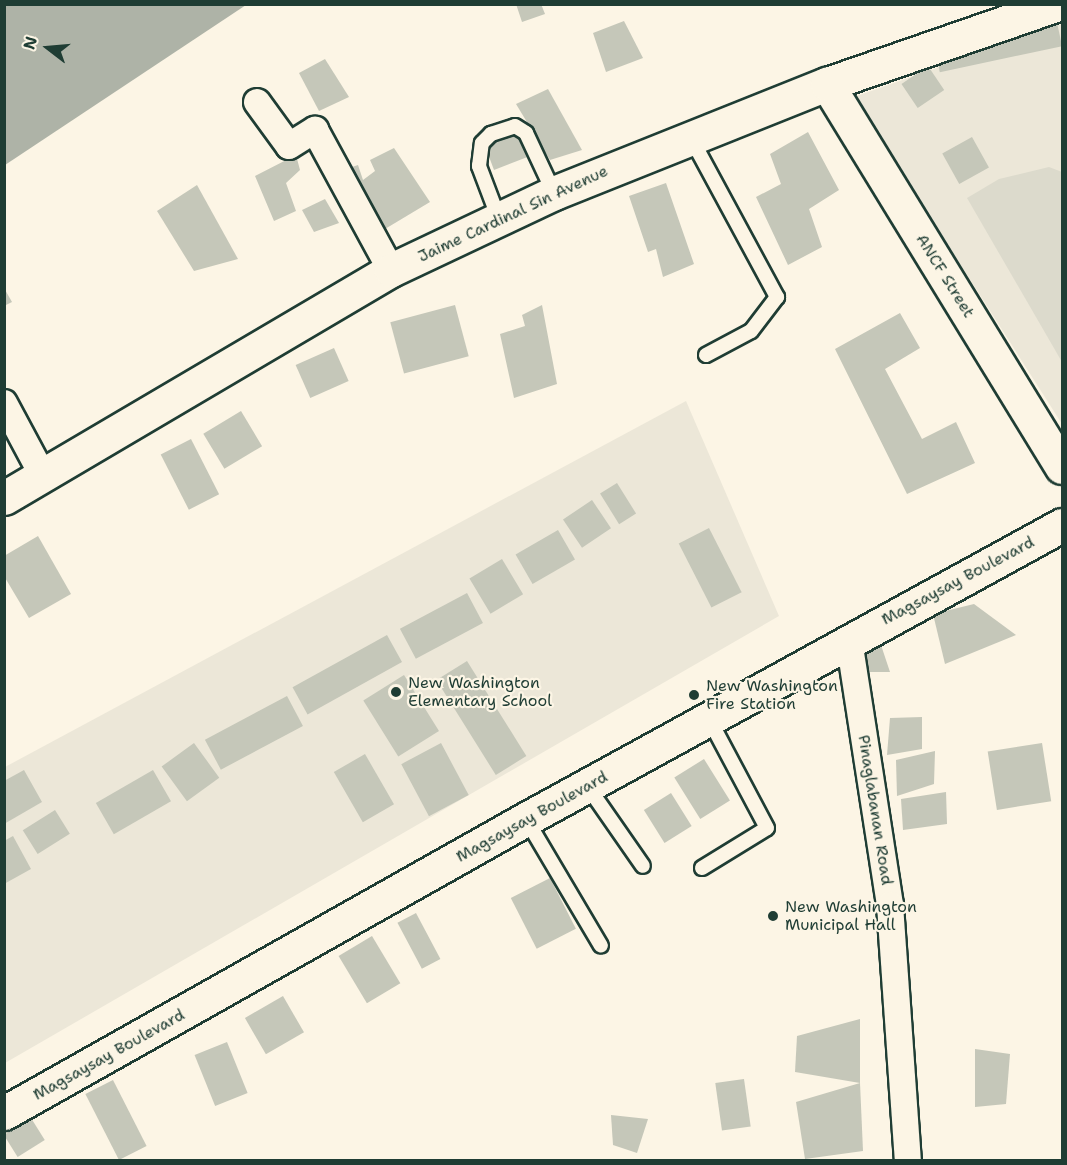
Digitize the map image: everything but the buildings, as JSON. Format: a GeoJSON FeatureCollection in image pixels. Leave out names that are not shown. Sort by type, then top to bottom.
{"type":"FeatureCollection","features":[{"type":"Feature","properties":{"kind":"main road","name":"Jaime Cardinal Sin Avenue"},"geometry":{"type":"LineString","coordinates":[[4,498],[44,477],[391,270],[554,193],[690,136],[827,84],[1058,4]]}},
{"type":"Feature","properties":{"kind":"main road","name":"ANCF Street"},"geometry":{"type":"LineString","coordinates":[[827,84],[1062,467]]}},
{"type":"Feature","properties":{"kind":"main road","name":"Magsaysay Boulevard"},"geometry":{"type":"LineString","coordinates":[[4,1113],[526,819],[1062,525]]}},
{"type":"Feature","properties":{"kind":"street"},"geometry":{"type":"LineString","coordinates":[[257,102],[289,146],[315,130],[391,270]]}},
{"type":"Feature","properties":{"kind":"street"},"geometry":{"type":"LineString","coordinates":[[4,403],[44,477]]}},
{"type":"Feature","properties":{"kind":"street","name":"Pinaglabanan Road"},"geometry":{"type":"LineString","coordinates":[[849,640],[890,905],[908,1161]]}},
{"type":"Feature","properties":{"kind":"lane"},"geometry":{"type":"LineString","coordinates":[[499,219],[479,166],[482,142],[491,134],[515,126],[526,132],[554,193]]}},
{"type":"Feature","properties":{"kind":"lane"},"geometry":{"type":"LineString","coordinates":[[690,136],[777,297],[751,331],[706,354]]}},
{"type":"Feature","properties":{"kind":"lane"},"geometry":{"type":"LineString","coordinates":[[702,868],[767,828],[709,719]]}},
{"type":"Feature","properties":{"kind":"lane"},"geometry":{"type":"LineString","coordinates":[[588,787],[643,866]]}},
{"type":"Feature","properties":{"kind":"lane"},"geometry":{"type":"LineString","coordinates":[[526,819],[601,946]]}},
{"type":"Feature","properties":{"kind":"shaded area"},"geometry":{"type":"Polygon","coordinates":[[[5,4],[246,4],[246,5],[5,165],[5,4]]]}},
{"type":"Feature","properties":{"kind":"shaded area"},"geometry":{"type":"Polygon","coordinates":[[[1062,24],[1062,424],[854,97],[1062,24]]]}},
{"type":"Feature","properties":{"kind":"shaded area"},"geometry":{"type":"Polygon","coordinates":[[[1049,167],[1062,172],[1062,362],[967,198],[999,179],[1049,167]]]}},
{"type":"Feature","properties":{"kind":"shaded area","name":"New Washington Elementary School"},"geometry":{"type":"Polygon","coordinates":[[[686,401],[779,616],[5,1063],[5,767],[686,401]]]}},
{"type":"Feature","properties":{"kind":"place","name":"New Washington Elementary School"},"geometry":{"type":"Point","coordinates":[396,692]}},
{"type":"Feature","properties":{"kind":"place","name":"New Washington Fire Station"},"geometry":{"type":"Point","coordinates":[694,695]}},
{"type":"Feature","properties":{"kind":"place","name":"New Washington Municipal Hall"},"geometry":{"type":"Point","coordinates":[773,916]}}]}
